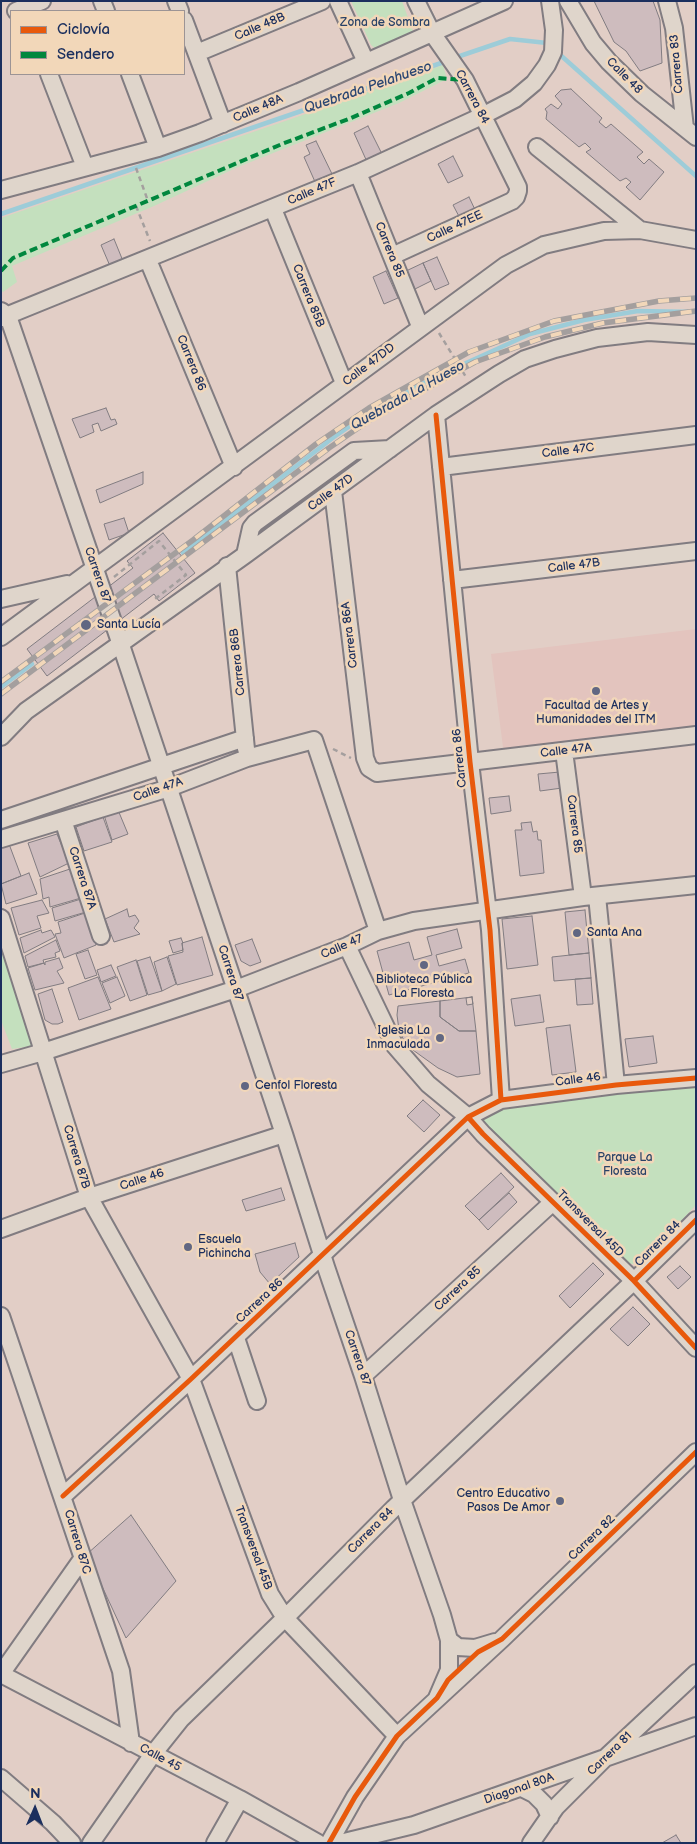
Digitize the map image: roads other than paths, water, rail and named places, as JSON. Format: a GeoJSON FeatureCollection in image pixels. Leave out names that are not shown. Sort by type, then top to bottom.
{"type":"FeatureCollection","features":[{"type":"Feature","properties":{"kind":"street"},"geometry":{"type":"LineString","coordinates":[[21,10],[42,1]]}},
{"type":"Feature","properties":{"kind":"street","name":"Calle 48B"},"geometry":{"type":"LineString","coordinates":[[197,53],[322,1]]}},
{"type":"Feature","properties":{"kind":"street"},"geometry":{"type":"LineString","coordinates":[[338,1],[366,62]]}},
{"type":"Feature","properties":{"kind":"street","name":"Carrera 84"},"geometry":{"type":"LineString","coordinates":[[416,1],[436,38],[462,76],[518,187],[516,197]]}},
{"type":"Feature","properties":{"kind":"street","name":"Calle 48A"},"geometry":{"type":"LineString","coordinates":[[1,190],[158,148],[223,124],[366,62],[436,38],[504,1]]}},
{"type":"Feature","properties":{"kind":"street","name":"Calle 47F"},"geometry":{"type":"LineString","coordinates":[[3,315],[273,209],[358,173],[515,99],[534,83],[547,65],[553,46],[550,1]]}},
{"type":"Feature","properties":{"kind":"street","name":"Calle 48"},"geometry":{"type":"LineString","coordinates":[[568,1],[593,43],[609,62],[642,94],[690,133]]}},
{"type":"Feature","properties":{"kind":"street","name":"Carrera 83"},"geometry":{"type":"LineString","coordinates":[[667,1],[674,28],[690,133]]}},
{"type":"Feature","properties":{"kind":"street"},"geometry":{"type":"LineString","coordinates":[[185,23],[223,124]]}},
{"type":"Feature","properties":{"kind":"street"},"geometry":{"type":"LineString","coordinates":[[49,75],[85,167]]}},
{"type":"Feature","properties":{"kind":"street"},"geometry":{"type":"LineString","coordinates":[[130,75],[158,148]]}},
{"type":"Feature","properties":{"kind":"street"},"geometry":{"type":"LineString","coordinates":[[537,147],[640,230]]}},
{"type":"Feature","properties":{"kind":"street","name":"Carrera 85"},"geometry":{"type":"LineString","coordinates":[[358,173],[420,326]]}},
{"type":"Feature","properties":{"kind":"street","name":"Calle 47EE"},"geometry":{"type":"LineString","coordinates":[[392,256],[512,201],[516,197]]}},
{"type":"Feature","properties":{"kind":"street","name":"Carrera 85B"},"geometry":{"type":"LineString","coordinates":[[273,209],[344,384]]}},
{"type":"Feature","properties":{"kind":"street","name":"Calle 47DD"},"geometry":{"type":"LineString","coordinates":[[1,637],[234,467],[420,326],[506,265],[544,245],[604,231],[640,230],[696,240]]}},
{"type":"Feature","properties":{"kind":"street","name":"Carrera 86"},"geometry":{"type":"LineString","coordinates":[[152,258],[234,467]]}},
{"type":"Feature","properties":{"kind":"street","name":"Carrera 87"},"geometry":{"type":"LineString","coordinates":[[3,315],[120,642],[284,1134],[322,1257],[364,1376],[402,1500],[449,1640],[449,1670],[437,1698]]}},
{"type":"Feature","properties":{"kind":"street","name":"Calle 47D"},"geometry":{"type":"LineString","coordinates":[[1,737],[26,710],[245,555],[436,415],[499,374],[525,359],[555,348],[597,338],[648,332],[696,335]]}},
{"type":"Feature","properties":{"kind":"street","name":"Carrera 86"},"geometry":{"type":"LineString","coordinates":[[436,415],[470,762],[488,910],[501,1100]]}},
{"type":"Feature","properties":{"kind":"street","name":"Calle 47C"},"geometry":{"type":"LineString","coordinates":[[441,467],[696,435]]}},
{"type":"Feature","properties":{"kind":"street"},"geometry":{"type":"LineString","coordinates":[[245,555],[251,528],[255,523],[354,452],[390,449]]}},
{"type":"Feature","properties":{"kind":"street","name":"Carrera 86A"},"geometry":{"type":"LineString","coordinates":[[333,491],[365,758],[373,770]]}},
{"type":"Feature","properties":{"kind":"street","name":"Calle 47B"},"geometry":{"type":"LineString","coordinates":[[452,580],[696,551]]}},
{"type":"Feature","properties":{"kind":"street","name":"Carrera 86B"},"geometry":{"type":"LineString","coordinates":[[227,566],[247,758]]}},
{"type":"Feature","properties":{"kind":"street","name":"Calle 47DD"},"geometry":{"type":"LineString","coordinates":[[1,599],[74,582]]}},
{"type":"Feature","properties":{"kind":"street","name":"Calle 47A"},"geometry":{"type":"LineString","coordinates":[[373,770],[470,762],[696,735]]}},
{"type":"Feature","properties":{"kind":"street","name":"Calle 47A"},"geometry":{"type":"LineString","coordinates":[[1,820],[245,738]]}},
{"type":"Feature","properties":{"kind":"street","name":"Calle 47A"},"geometry":{"type":"LineString","coordinates":[[1,839],[169,788],[247,758],[314,740],[378,931]]}},
{"type":"Feature","properties":{"kind":"street","name":"Carrera 85"},"geometry":{"type":"LineString","coordinates":[[564,751],[590,896],[616,1085]]}},
{"type":"Feature","properties":{"kind":"street","name":"Carrera 87A"},"geometry":{"type":"LineString","coordinates":[[63,820],[101,936]]}},
{"type":"Feature","properties":{"kind":"street","name":"Calle 47"},"geometry":{"type":"LineString","coordinates":[[1,1064],[236,989],[347,946],[378,931],[414,921],[590,896],[696,885]]}},
{"type":"Feature","properties":{"kind":"street","name":"Carrera 87B"},"geometry":{"type":"LineString","coordinates":[[1,918],[88,1197],[191,1380]]}},
{"type":"Feature","properties":{"kind":"street","name":"Transversal 45D"},"geometry":{"type":"LineString","coordinates":[[347,946],[395,1046],[428,1084],[468,1117],[483,1134],[634,1281],[696,1348]]}},
{"type":"Feature","properties":{"kind":"street","name":"Calle 46"},"geometry":{"type":"LineString","coordinates":[[468,1117],[501,1100],[616,1085],[696,1078]]}},
{"type":"Feature","properties":{"kind":"street","name":"Carrera 86"},"geometry":{"type":"LineString","coordinates":[[63,1496],[236,1338],[468,1117]]}},
{"type":"Feature","properties":{"kind":"street","name":"Calle 46"},"geometry":{"type":"LineString","coordinates":[[1,1229],[88,1197],[284,1134]]}},
{"type":"Feature","properties":{"kind":"street","name":"Carrera 85"},"geometry":{"type":"LineString","coordinates":[[364,1376],[554,1202]]}},
{"type":"Feature","properties":{"kind":"street","name":"Carrera 84"},"geometry":{"type":"LineString","coordinates":[[91,1843],[153,1754],[181,1719],[402,1500],[696,1220]]}},
{"type":"Feature","properties":{"kind":"street","name":"Carrera 87C"},"geometry":{"type":"LineString","coordinates":[[1,1316],[121,1671],[132,1743]]}},
{"type":"Feature","properties":{"kind":"street"},"geometry":{"type":"LineString","coordinates":[[236,1338],[257,1401]]}},
{"type":"Feature","properties":{"kind":"street","name":"Transversal 45B"},"geometry":{"type":"LineString","coordinates":[[191,1380],[270,1594],[285,1618],[397,1736]]}},
{"type":"Feature","properties":{"kind":"street","name":"Carrera 82"},"geometry":{"type":"LineString","coordinates":[[329,1843],[355,1797],[397,1736],[502,1639],[696,1452]]}},
{"type":"Feature","properties":{"kind":"street"},"geometry":{"type":"LineString","coordinates":[[1,1674],[82,1559]]}},
{"type":"Feature","properties":{"kind":"street"},"geometry":{"type":"LineString","coordinates":[[449,1640],[458,1646],[475,1648],[502,1639]]}},
{"type":"Feature","properties":{"kind":"street","name":"Carrera 81"},"geometry":{"type":"LineString","coordinates":[[531,1843],[556,1807],[696,1673]]}},
{"type":"Feature","properties":{"kind":"street","name":"Calle 45"},"geometry":{"type":"LineString","coordinates":[[1,1674],[240,1799],[318,1843]]}},
{"type":"Feature","properties":{"kind":"street","name":"Diagonal 80A"},"geometry":{"type":"LineString","coordinates":[[340,1843],[414,1825],[696,1726]]}},
{"type":"Feature","properties":{"kind":"street"},"geometry":{"type":"LineString","coordinates":[[1,1778],[53,1823],[72,1843]]}},
{"type":"Feature","properties":{"kind":"street"},"geometry":{"type":"LineString","coordinates":[[522,1788],[534,1794],[544,1804],[550,1817]]}},
{"type":"Feature","properties":{"kind":"street"},"geometry":{"type":"LineString","coordinates":[[215,1843],[240,1799]]}},
{"type":"Feature","properties":{"kind":"waterway","name":"Quebrada Pelahueso"},"geometry":{"type":"LineString","coordinates":[[454,58],[510,39],[547,43],[550,45]]}},
{"type":"Feature","properties":{"kind":"waterway","name":"Quebrada Pelahueso"},"geometry":{"type":"LineString","coordinates":[[557,52],[696,176]]}},
{"type":"Feature","properties":{"kind":"waterway","name":"Quebrada Pelahueso"},"geometry":{"type":"LineString","coordinates":[[1,214],[447,61]]}},
{"type":"Feature","properties":{"kind":"waterway","name":"Quebrada La Hueso"},"geometry":{"type":"LineString","coordinates":[[183,553],[334,437],[366,415],[433,378],[530,334],[584,320],[638,311],[696,312]]}},
{"type":"Feature","properties":{"kind":"waterway","name":"Quebrada La Hueso"},"geometry":{"type":"LineString","coordinates":[[1,687],[32,664]]}},
{"type":"Feature","properties":{"kind":"railway"},"geometry":{"type":"LineString","coordinates":[[1,682],[193,540],[316,444],[369,408],[469,352],[554,321],[659,301],[696,298]]}},
{"type":"Feature","properties":{"kind":"railway"},"geometry":{"type":"LineString","coordinates":[[1,694],[329,448],[374,417],[408,398],[475,362],[545,337],[603,323],[696,311]]}},
{"type":"Feature","properties":{"kind":"place","name":"Santa Lucía"},"geometry":{"type":"Point","coordinates":[86,625]}},
{"type":"Feature","properties":{"kind":"place","name":"Facultad de Artes y Humanidades del ITM"},"geometry":{"type":"Point","coordinates":[596,691]}},
{"type":"Feature","properties":{"kind":"place","name":"Santa Ana"},"geometry":{"type":"Point","coordinates":[577,933]}},
{"type":"Feature","properties":{"kind":"place","name":"Biblioteca Pública La Floresta"},"geometry":{"type":"Point","coordinates":[424,965]}},
{"type":"Feature","properties":{"kind":"place","name":"Iglesia La Inmaculada"},"geometry":{"type":"Point","coordinates":[440,1038]}},
{"type":"Feature","properties":{"kind":"place","name":"Cenfol Floresta"},"geometry":{"type":"Point","coordinates":[245,1086]}},
{"type":"Feature","properties":{"kind":"place","name":"Escuela Pichincha"},"geometry":{"type":"Point","coordinates":[188,1247]}},
{"type":"Feature","properties":{"kind":"place","name":"Centro Educativo Pasos De Amor"},"geometry":{"type":"Point","coordinates":[560,1501]}},
{"type":"Feature","properties":{"kind":"park label","name":"Zona de Sombra"},"geometry":{"type":"Point","coordinates":[385,23]}},
{"type":"Feature","properties":{"kind":"park label","name":"Parque La Floresta"},"geometry":{"type":"Point","coordinates":[625,1165]}}]}
